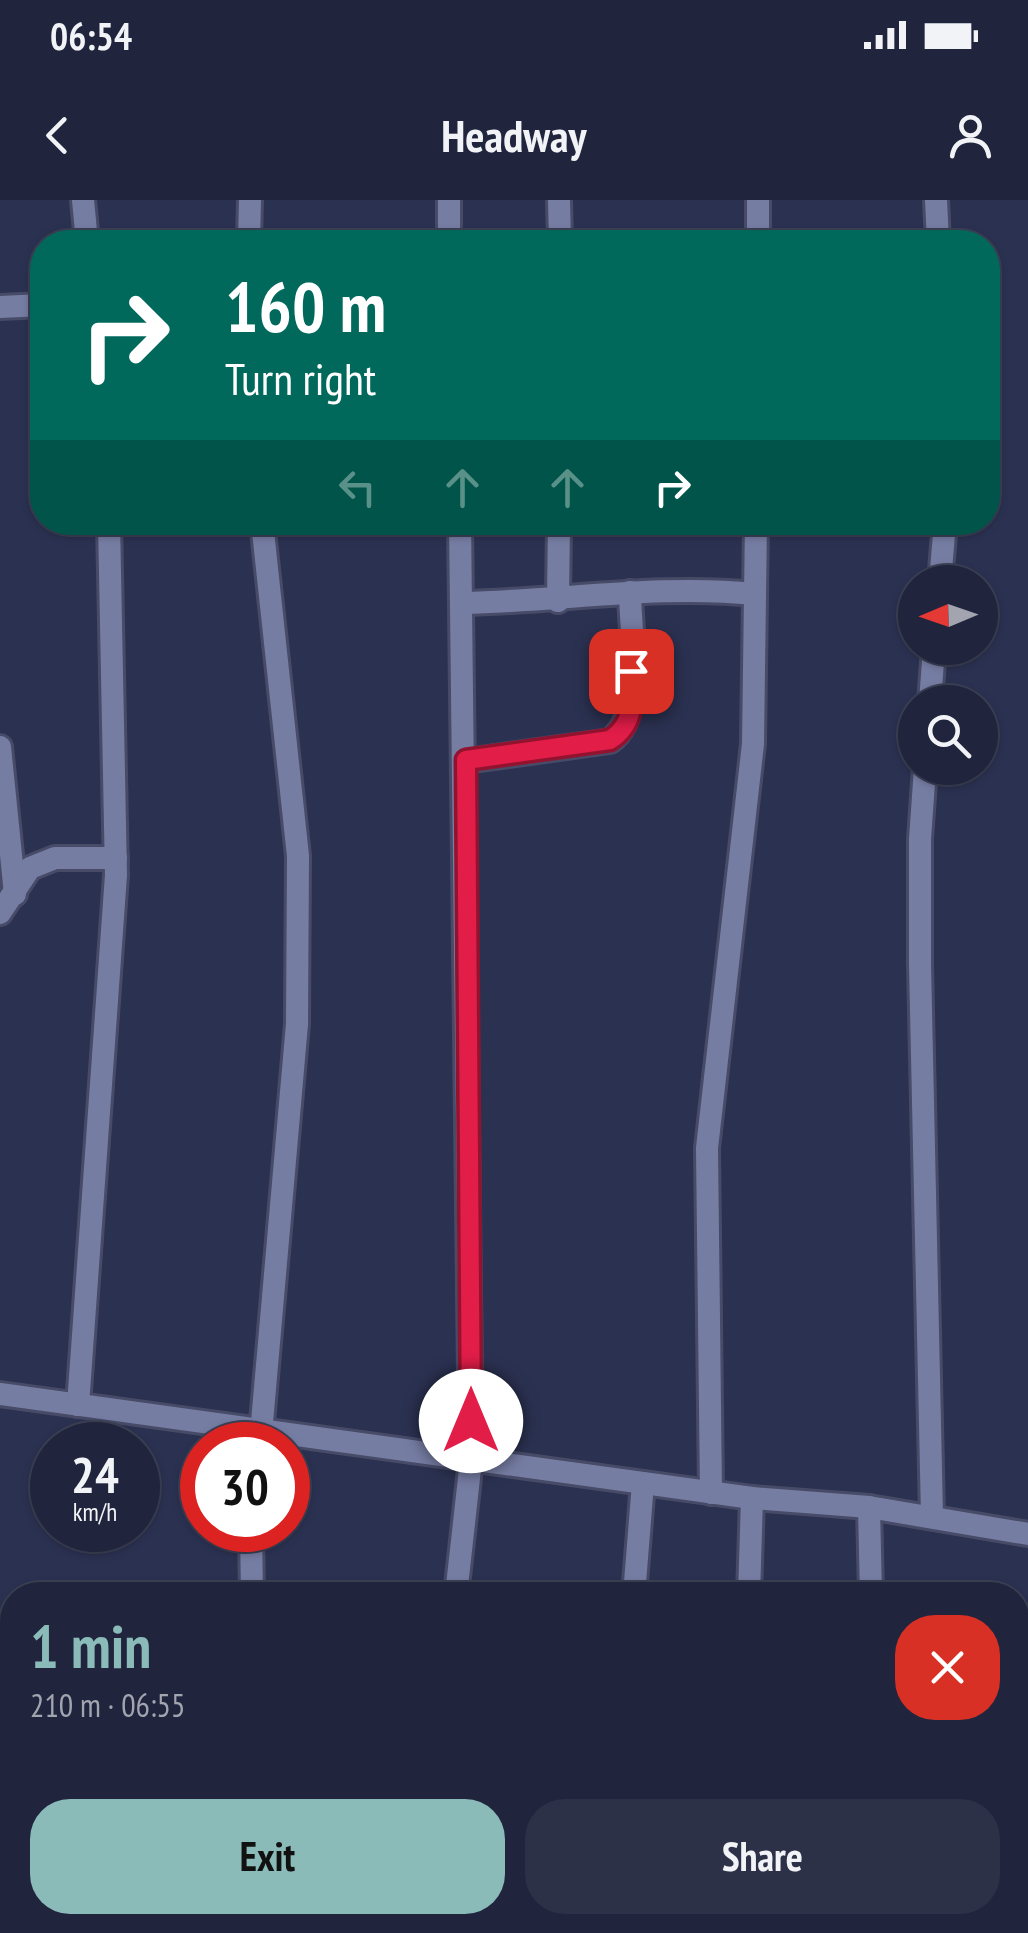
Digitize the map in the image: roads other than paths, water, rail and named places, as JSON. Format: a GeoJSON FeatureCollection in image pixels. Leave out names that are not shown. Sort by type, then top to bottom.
{"type":"FeatureCollection","features":[{"type":"Feature","properties":{"kind":"street"},"geometry":{"type":"LineString","coordinates":[[83,200],[87,230]]}},
{"type":"Feature","properties":{"kind":"street"},"geometry":{"type":"LineString","coordinates":[[249,230],[250,200]]}},
{"type":"Feature","properties":{"kind":"street"},"geometry":{"type":"LineString","coordinates":[[449,200],[449,230]]}},
{"type":"Feature","properties":{"kind":"street"},"geometry":{"type":"LineString","coordinates":[[560,200],[560,230]]}},
{"type":"Feature","properties":{"kind":"street"},"geometry":{"type":"LineString","coordinates":[[758,200],[758,230]]}},
{"type":"Feature","properties":{"kind":"street"},"geometry":{"type":"LineString","coordinates":[[936,200],[937,230]]}},
{"type":"Feature","properties":{"kind":"street"},"geometry":{"type":"LineString","coordinates":[[0,307],[30,305]]}},
{"type":"Feature","properties":{"kind":"street"},"geometry":{"type":"LineString","coordinates":[[78,1405],[116,858],[108,535]]}},
{"type":"Feature","properties":{"kind":"street"},"geometry":{"type":"LineString","coordinates":[[262,1422],[297,1024],[298,856],[263,535]]}},
{"type":"Feature","properties":{"kind":"street"},"geometry":{"type":"LineString","coordinates":[[458,1582],[472,1460],[461,535]]}},
{"type":"Feature","properties":{"kind":"street"},"geometry":{"type":"LineString","coordinates":[[558,601],[559,535]]}},
{"type":"Feature","properties":{"kind":"street"},"geometry":{"type":"LineString","coordinates":[[711,1493],[707,1148],[753,744],[756,535]]}},
{"type":"Feature","properties":{"kind":"street"},"geometry":{"type":"LineString","coordinates":[[941,565],[944,535]]}},
{"type":"Feature","properties":{"kind":"street"},"geometry":{"type":"LineString","coordinates":[[464,603],[558,601],[630,592],[705,589],[756,594]]}},
{"type":"Feature","properties":{"kind":"street"},"geometry":{"type":"LineString","coordinates":[[466,760],[610,740],[624,731],[632,710],[630,592]]}},
{"type":"Feature","properties":{"kind":"street"},"geometry":{"type":"LineString","coordinates":[[0,747],[15,894]]}},
{"type":"Feature","properties":{"kind":"street"},"geometry":{"type":"LineString","coordinates":[[925,785],[920,946],[932,1516]]}},
{"type":"Feature","properties":{"kind":"street"},"geometry":{"type":"LineString","coordinates":[[0,913],[30,868],[55,858],[116,858]]}},
{"type":"Feature","properties":{"kind":"street"},"geometry":{"type":"LineString","coordinates":[[0,1394],[180,1423]]}},
{"type":"Feature","properties":{"kind":"street"},"geometry":{"type":"LineString","coordinates":[[310,1443],[472,1460],[752,1498],[869,1507],[1028,1534]]}},
{"type":"Feature","properties":{"kind":"street"},"geometry":{"type":"LineString","coordinates":[[635,1582],[642,1483]]}},
{"type":"Feature","properties":{"kind":"street"},"geometry":{"type":"LineString","coordinates":[[750,1582],[752,1498]]}},
{"type":"Feature","properties":{"kind":"street"},"geometry":{"type":"LineString","coordinates":[[869,1507],[871,1582]]}},
{"type":"Feature","properties":{"kind":"street"},"geometry":{"type":"LineString","coordinates":[[251,1552],[252,1582]]}}]}
